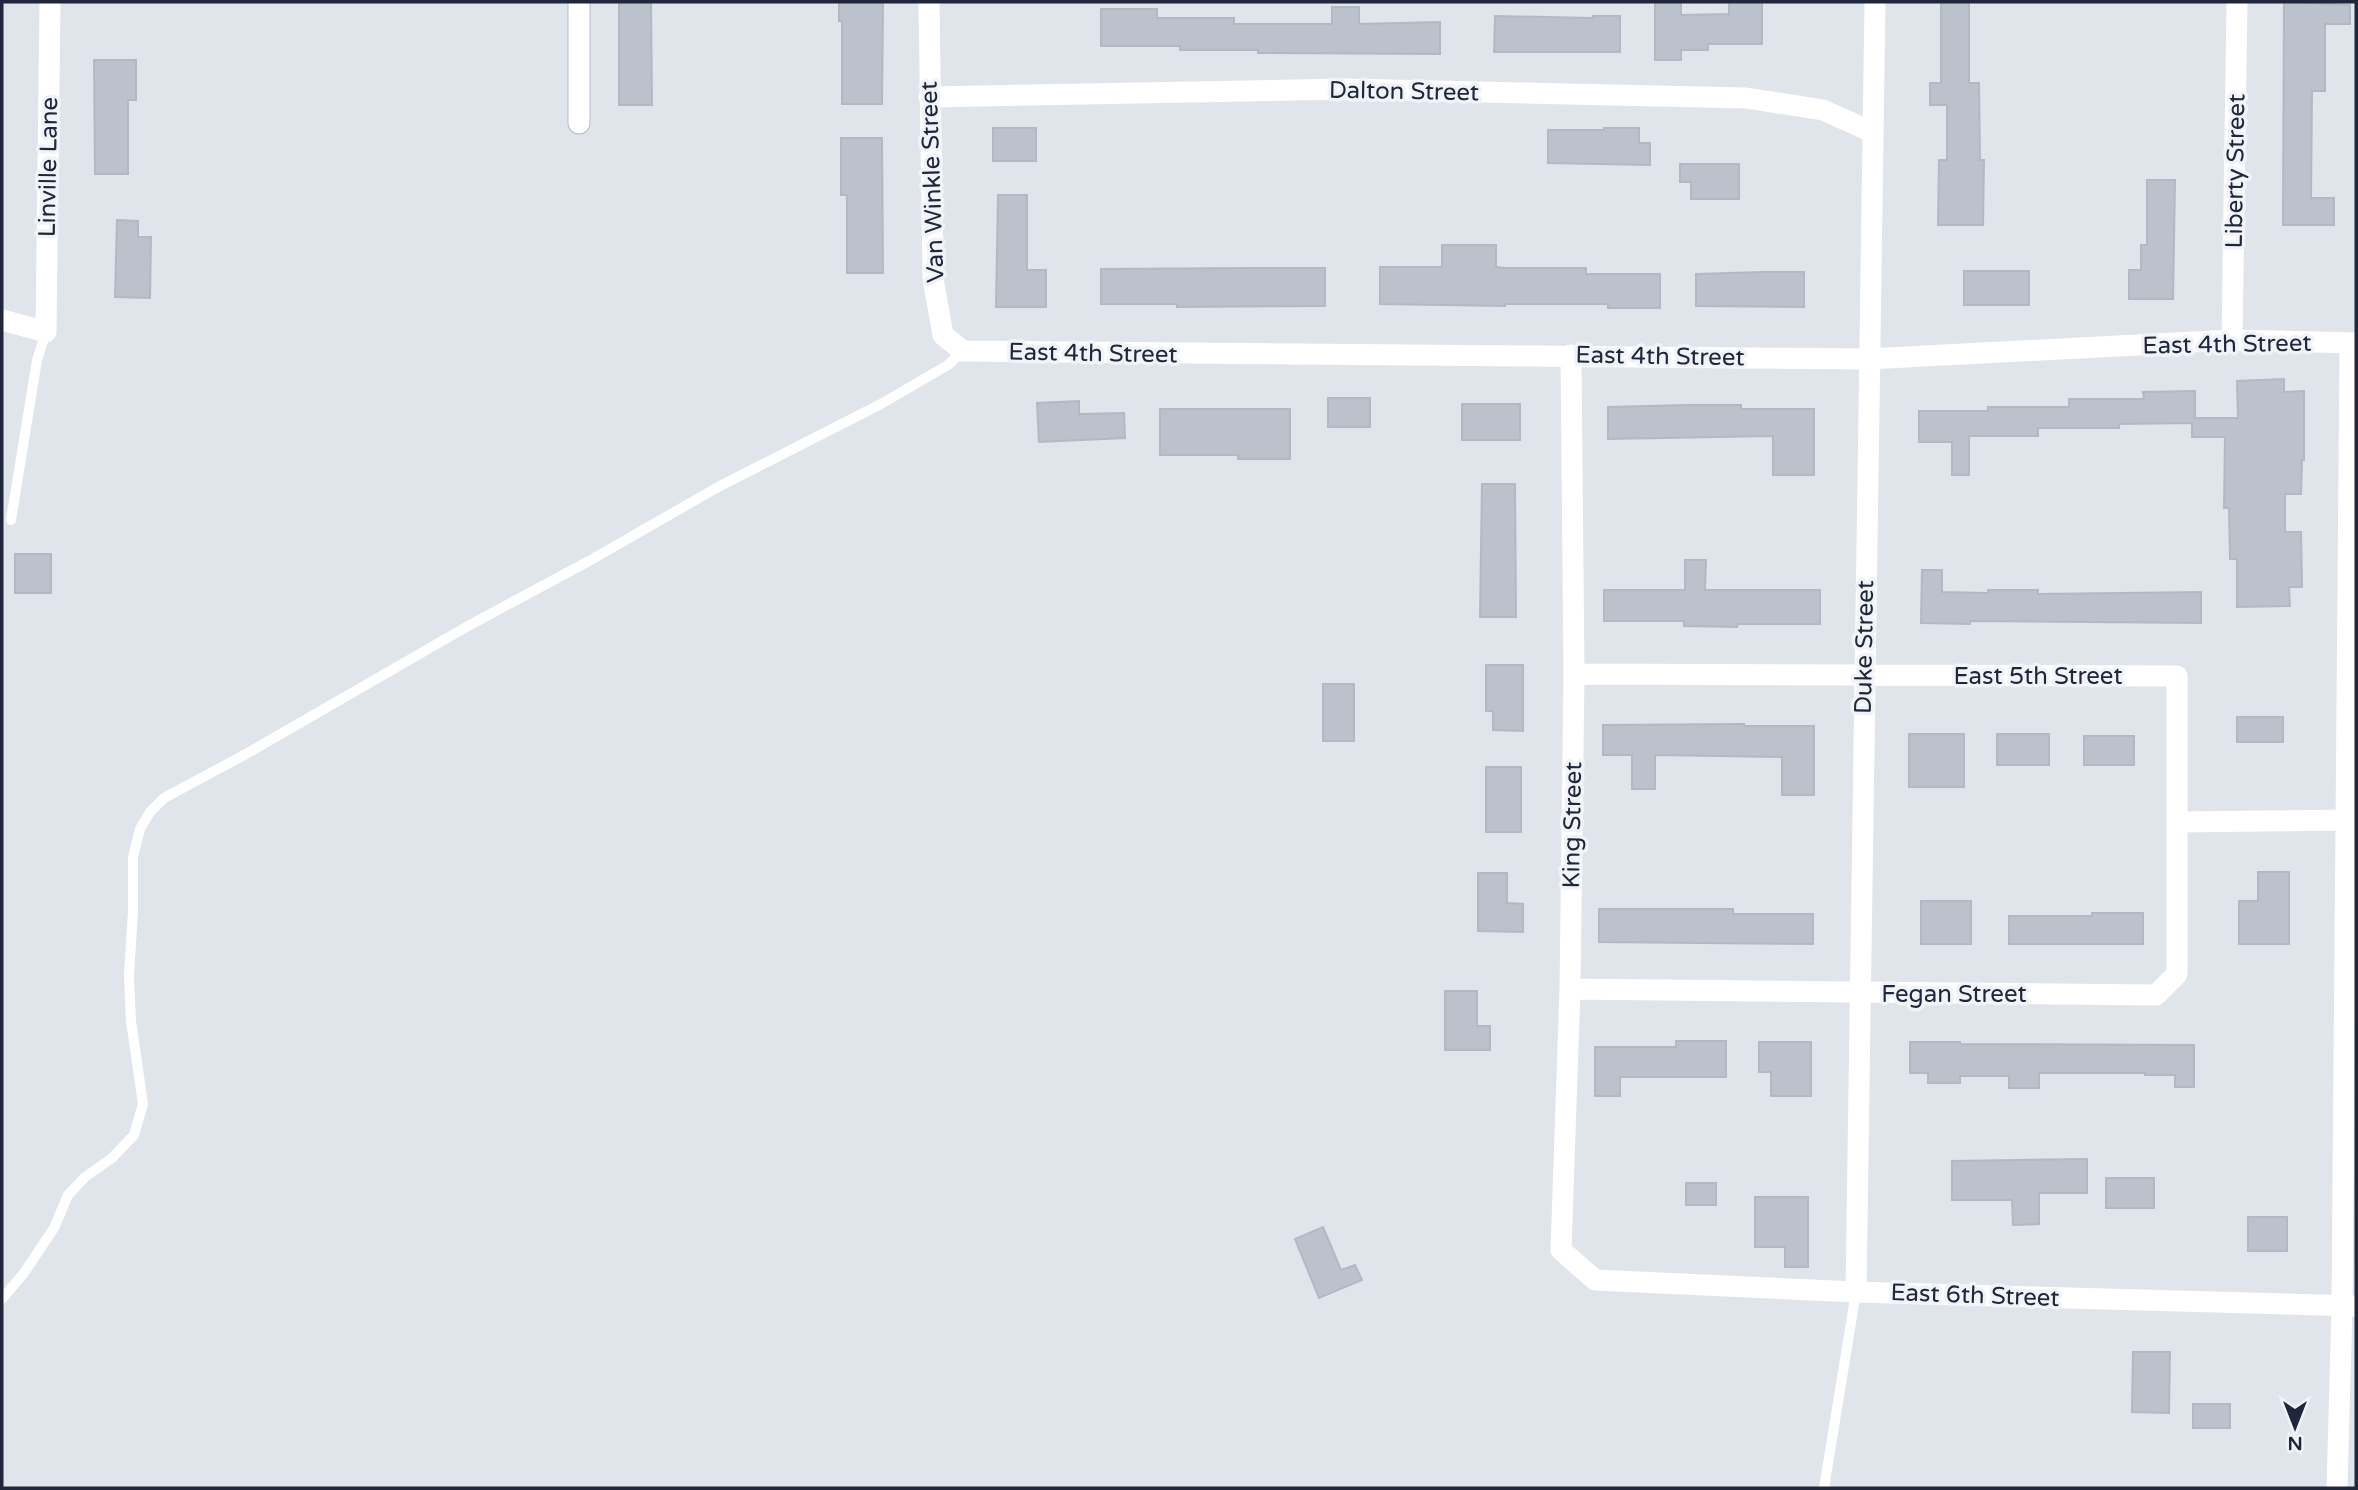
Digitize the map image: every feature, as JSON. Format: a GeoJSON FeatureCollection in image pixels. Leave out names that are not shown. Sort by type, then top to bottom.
{"type":"FeatureCollection","features":[{"type":"Feature","properties":{"kind":"street","name":"Linville Lane"},"geometry":{"type":"LineString","coordinates":[[46,332],[50,2]]}},
{"type":"Feature","properties":{"kind":"street"},"geometry":{"type":"LineString","coordinates":[[579,2],[579,122]]}},
{"type":"Feature","properties":{"kind":"street","name":"Van Winkle Street"},"geometry":{"type":"LineString","coordinates":[[929,2],[933,279],[943,335],[963,351]]}},
{"type":"Feature","properties":{"kind":"street","name":"Duke Street"},"geometry":{"type":"LineString","coordinates":[[1856,1292],[1875,2]]}},
{"type":"Feature","properties":{"kind":"street","name":"Liberty Street"},"geometry":{"type":"LineString","coordinates":[[2232,340],[2237,2]]}},
{"type":"Feature","properties":{"kind":"street","name":"Dalton Street"},"geometry":{"type":"LineString","coordinates":[[929,97],[1344,89],[1746,98],[1823,110],[1872,132]]}},
{"type":"Feature","properties":{"kind":"street"},"geometry":{"type":"LineString","coordinates":[[2,320],[46,332]]}},
{"type":"Feature","properties":{"kind":"street","name":"East 4th Street"},"geometry":{"type":"LineString","coordinates":[[963,351],[1868,359],[2232,340],[2353,343]]}},
{"type":"Feature","properties":{"kind":"street"},"geometry":{"type":"LineString","coordinates":[[2337,1488],[2349,1306],[2353,343]]}},
{"type":"Feature","properties":{"kind":"street","name":"King Street"},"geometry":{"type":"LineString","coordinates":[[1571,355],[1574,674],[1570,989],[1561,1250],[1595,1280]]}},
{"type":"Feature","properties":{"kind":"street","name":"East 5th Street"},"geometry":{"type":"LineString","coordinates":[[1574,674],[2177,676],[2178,822]]}},
{"type":"Feature","properties":{"kind":"street"},"geometry":{"type":"LineString","coordinates":[[2178,822],[2351,820]]}},
{"type":"Feature","properties":{"kind":"street","name":"Fegan Street"},"geometry":{"type":"LineString","coordinates":[[1570,989],[2156,995],[2177,974],[2178,822]]}},
{"type":"Feature","properties":{"kind":"street","name":"East 6th Street"},"geometry":{"type":"LineString","coordinates":[[1595,1280],[1856,1292],[2349,1306]]}},
{"type":"Feature","properties":{"kind":"lane"},"geometry":{"type":"LineString","coordinates":[[11,520],[37,360],[46,332]]}},
{"type":"Feature","properties":{"kind":"lane"},"geometry":{"type":"LineString","coordinates":[[2,1299],[24,1273],[54,1228],[68,1195],[85,1177],[113,1158],[134,1135],[143,1104],[131,1021],[129,976],[133,857],[140,829],[150,812],[164,798],[718,487],[881,404],[948,365],[963,351]]}},
{"type":"Feature","properties":{"kind":"lane"},"geometry":{"type":"LineString","coordinates":[[1824,1488],[1856,1292]]}},
{"type":"Feature","properties":{"kind":"building"},"geometry":{"type":"Polygon","coordinates":[[[619,2],[651,2],[652,105],[619,105],[619,2]]]}},
{"type":"Feature","properties":{"kind":"building"},"geometry":{"type":"Polygon","coordinates":[[[839,2],[883,2],[882,104],[842,104],[842,21],[839,21],[839,2]]]}},
{"type":"Feature","properties":{"kind":"building"},"geometry":{"type":"Polygon","coordinates":[[[1655,2],[1681,2],[1681,15],[1729,14],[1729,2],[1762,2],[1762,44],[1708,44],[1708,50],[1681,50],[1681,60],[1655,60],[1655,2]]]}},
{"type":"Feature","properties":{"kind":"building"},"geometry":{"type":"Polygon","coordinates":[[[1941,2],[1969,2],[1969,83],[1979,83],[1980,160],[1984,160],[1983,225],[1938,225],[1939,160],[1947,160],[1947,105],[1930,105],[1930,83],[1941,83],[1941,2]]]}},
{"type":"Feature","properties":{"kind":"building"},"geometry":{"type":"Polygon","coordinates":[[[2284,2],[2350,5],[2350,24],[2325,24],[2325,91],[2312,91],[2311,198],[2334,198],[2334,225],[2283,225],[2284,2]]]}},
{"type":"Feature","properties":{"kind":"building"},"geometry":{"type":"Polygon","coordinates":[[[1332,7],[1359,7],[1359,24],[1440,22],[1440,54],[1258,53],[1258,50],[1180,50],[1180,46],[1101,46],[1101,9],[1157,9],[1157,18],[1234,18],[1234,24],[1332,24],[1332,7]]]}},
{"type":"Feature","properties":{"kind":"building"},"geometry":{"type":"Polygon","coordinates":[[[1495,16],[1620,16],[1620,52],[1494,52],[1495,16]]]}},
{"type":"Feature","properties":{"kind":"building"},"geometry":{"type":"Polygon","coordinates":[[[94,60],[136,60],[136,100],[128,100],[128,174],[95,174],[94,60]]]}},
{"type":"Feature","properties":{"kind":"building"},"geometry":{"type":"Polygon","coordinates":[[[993,128],[1036,128],[1036,161],[993,161],[993,128]]]}},
{"type":"Feature","properties":{"kind":"building"},"geometry":{"type":"Polygon","coordinates":[[[1639,128],[1639,143],[1650,143],[1650,165],[1548,163],[1548,130],[1639,128]]]}},
{"type":"Feature","properties":{"kind":"building"},"geometry":{"type":"Polygon","coordinates":[[[841,138],[882,138],[883,273],[847,273],[847,195],[841,195],[841,138]]]}},
{"type":"Feature","properties":{"kind":"building"},"geometry":{"type":"Polygon","coordinates":[[[1680,164],[1739,164],[1739,199],[1691,199],[1691,182],[1680,182],[1680,164]]]}},
{"type":"Feature","properties":{"kind":"building"},"geometry":{"type":"Polygon","coordinates":[[[2147,180],[2175,180],[2173,299],[2129,299],[2129,270],[2141,270],[2141,245],[2147,245],[2147,180]]]}},
{"type":"Feature","properties":{"kind":"building"},"geometry":{"type":"Polygon","coordinates":[[[998,195],[1027,195],[1027,270],[1046,270],[1046,307],[996,307],[998,195]]]}},
{"type":"Feature","properties":{"kind":"building"},"geometry":{"type":"Polygon","coordinates":[[[117,220],[138,221],[138,237],[151,237],[150,298],[115,297],[117,220]]]}},
{"type":"Feature","properties":{"kind":"building"},"geometry":{"type":"Polygon","coordinates":[[[1442,245],[1496,245],[1496,267],[1586,268],[1586,274],[1660,274],[1660,308],[1608,308],[1608,304],[1380,304],[1380,267],[1442,267],[1442,245]]]}},
{"type":"Feature","properties":{"kind":"building"},"geometry":{"type":"Polygon","coordinates":[[[1325,268],[1325,306],[1177,307],[1177,304],[1101,304],[1101,269],[1325,268]]]}},
{"type":"Feature","properties":{"kind":"building"},"geometry":{"type":"Polygon","coordinates":[[[1964,271],[2029,271],[2029,305],[1964,305],[1964,271]]]}},
{"type":"Feature","properties":{"kind":"building"},"geometry":{"type":"Polygon","coordinates":[[[1804,272],[1804,307],[1696,306],[1696,274],[1804,272]]]}},
{"type":"Feature","properties":{"kind":"building"},"geometry":{"type":"Polygon","coordinates":[[[2284,379],[2284,392],[2304,391],[2301,494],[2285,494],[2285,532],[2301,532],[2302,587],[2289,587],[2290,606],[2237,607],[2237,559],[2230,559],[2229,508],[2224,508],[2225,437],[2192,437],[2192,423],[2119,424],[2119,428],[2038,428],[2038,436],[1969,436],[1969,475],[1952,475],[1952,442],[1919,442],[1919,411],[1988,411],[1988,407],[2069,407],[2069,399],[2144,399],[2143,392],[2195,391],[2195,418],[2238,418],[2237,381],[2284,379]]]}},
{"type":"Feature","properties":{"kind":"building"},"geometry":{"type":"Polygon","coordinates":[[[1328,398],[1370,398],[1370,427],[1328,427],[1328,398]]]}},
{"type":"Feature","properties":{"kind":"building"},"geometry":{"type":"Polygon","coordinates":[[[1079,401],[1079,414],[1124,413],[1125,438],[1039,442],[1037,403],[1079,401]]]}},
{"type":"Feature","properties":{"kind":"building"},"geometry":{"type":"Polygon","coordinates":[[[1462,404],[1520,404],[1520,440],[1462,440],[1462,404]]]}},
{"type":"Feature","properties":{"kind":"building"},"geometry":{"type":"Polygon","coordinates":[[[1741,405],[1741,409],[1814,409],[1814,475],[1773,475],[1773,436],[1608,439],[1608,407],[1741,405]]]}},
{"type":"Feature","properties":{"kind":"building"},"geometry":{"type":"Polygon","coordinates":[[[1160,409],[1290,409],[1290,459],[1238,459],[1238,455],[1160,455],[1160,409]]]}},
{"type":"Feature","properties":{"kind":"building"},"geometry":{"type":"Polygon","coordinates":[[[1482,484],[1515,484],[1516,617],[1480,617],[1482,484]]]}},
{"type":"Feature","properties":{"kind":"building"},"geometry":{"type":"Polygon","coordinates":[[[15,554],[51,554],[51,593],[15,593],[15,554]]]}},
{"type":"Feature","properties":{"kind":"building"},"geometry":{"type":"Polygon","coordinates":[[[1685,560],[1706,560],[1705,590],[1820,590],[1820,624],[1738,624],[1737,627],[1684,626],[1684,621],[1604,621],[1604,590],[1685,590],[1685,560]]]}},
{"type":"Feature","properties":{"kind":"building"},"geometry":{"type":"Polygon","coordinates":[[[1922,570],[1942,570],[1942,592],[2201,592],[2201,623],[1921,623],[1922,570]]]}},
{"type":"Feature","properties":{"kind":"building"},"geometry":{"type":"Polygon","coordinates":[[[1486,665],[1523,665],[1523,731],[1493,730],[1493,711],[1486,711],[1486,665]]]}},
{"type":"Feature","properties":{"kind":"building"},"geometry":{"type":"Polygon","coordinates":[[[1323,684],[1354,684],[1354,741],[1323,741],[1323,684]]]}},
{"type":"Feature","properties":{"kind":"building"},"geometry":{"type":"Polygon","coordinates":[[[2237,717],[2283,717],[2283,742],[2237,742],[2237,717]]]}},
{"type":"Feature","properties":{"kind":"building"},"geometry":{"type":"Polygon","coordinates":[[[1603,725],[1814,726],[1814,795],[1782,795],[1782,757],[1655,755],[1655,789],[1632,789],[1632,755],[1603,755],[1603,725]]]}},
{"type":"Feature","properties":{"kind":"building"},"geometry":{"type":"Polygon","coordinates":[[[1909,734],[1964,734],[1964,787],[1909,787],[1909,734]]]}},
{"type":"Feature","properties":{"kind":"building"},"geometry":{"type":"Polygon","coordinates":[[[1997,734],[2049,734],[2049,765],[1997,765],[1997,734]]]}},
{"type":"Feature","properties":{"kind":"building"},"geometry":{"type":"Polygon","coordinates":[[[2084,736],[2134,736],[2134,765],[2084,765],[2084,736]]]}},
{"type":"Feature","properties":{"kind":"building"},"geometry":{"type":"Polygon","coordinates":[[[1486,767],[1521,767],[1521,832],[1486,832],[1486,767]]]}},
{"type":"Feature","properties":{"kind":"building"},"geometry":{"type":"Polygon","coordinates":[[[2258,872],[2289,872],[2289,944],[2239,944],[2239,901],[2258,901],[2258,872]]]}},
{"type":"Feature","properties":{"kind":"building"},"geometry":{"type":"Polygon","coordinates":[[[1478,873],[1507,873],[1507,903],[1523,904],[1523,932],[1478,931],[1478,873]]]}},
{"type":"Feature","properties":{"kind":"building"},"geometry":{"type":"Polygon","coordinates":[[[1921,901],[1971,901],[1971,944],[1921,944],[1921,901]]]}},
{"type":"Feature","properties":{"kind":"building"},"geometry":{"type":"Polygon","coordinates":[[[1599,909],[1733,909],[1733,914],[1813,914],[1813,944],[1599,942],[1599,909]]]}},
{"type":"Feature","properties":{"kind":"building"},"geometry":{"type":"Polygon","coordinates":[[[2092,913],[2143,913],[2143,944],[2009,944],[2009,916],[2092,916],[2092,913]]]}},
{"type":"Feature","properties":{"kind":"building"},"geometry":{"type":"Polygon","coordinates":[[[1445,991],[1477,991],[1477,1026],[1490,1026],[1490,1050],[1445,1050],[1445,991]]]}},
{"type":"Feature","properties":{"kind":"building"},"geometry":{"type":"Polygon","coordinates":[[[1676,1041],[1726,1041],[1726,1077],[1620,1077],[1620,1096],[1595,1096],[1595,1047],[1676,1047],[1676,1041]]]}},
{"type":"Feature","properties":{"kind":"building"},"geometry":{"type":"Polygon","coordinates":[[[1759,1042],[1811,1042],[1811,1096],[1771,1096],[1771,1072],[1759,1072],[1759,1042]]]}},
{"type":"Feature","properties":{"kind":"building"},"geometry":{"type":"Polygon","coordinates":[[[1910,1042],[2194,1045],[2194,1087],[2175,1087],[2175,1075],[2145,1073],[2039,1073],[2039,1088],[2009,1088],[2009,1076],[1960,1076],[1960,1083],[1928,1083],[1928,1073],[1910,1073],[1910,1042]]]}},
{"type":"Feature","properties":{"kind":"building"},"geometry":{"type":"Polygon","coordinates":[[[2087,1159],[2087,1193],[2039,1193],[2039,1224],[2013,1225],[2012,1200],[1952,1200],[1952,1161],[2087,1159]]]}},
{"type":"Feature","properties":{"kind":"building"},"geometry":{"type":"Polygon","coordinates":[[[2106,1178],[2154,1178],[2154,1208],[2106,1208],[2106,1178]]]}},
{"type":"Feature","properties":{"kind":"building"},"geometry":{"type":"Polygon","coordinates":[[[1686,1183],[1716,1183],[1716,1205],[1686,1205],[1686,1183]]]}},
{"type":"Feature","properties":{"kind":"building"},"geometry":{"type":"Polygon","coordinates":[[[1755,1197],[1808,1197],[1808,1267],[1785,1267],[1785,1247],[1755,1247],[1755,1197]]]}},
{"type":"Feature","properties":{"kind":"building"},"geometry":{"type":"Polygon","coordinates":[[[2248,1217],[2287,1217],[2287,1251],[2248,1251],[2248,1217]]]}},
{"type":"Feature","properties":{"kind":"building"},"geometry":{"type":"Polygon","coordinates":[[[1323,1227],[1341,1270],[1355,1265],[1362,1280],[1319,1298],[1295,1239],[1323,1227]]]}},
{"type":"Feature","properties":{"kind":"building"},"geometry":{"type":"Polygon","coordinates":[[[2133,1352],[2170,1352],[2169,1413],[2132,1412],[2133,1352]]]}},
{"type":"Feature","properties":{"kind":"building"},"geometry":{"type":"Polygon","coordinates":[[[2193,1404],[2230,1404],[2230,1428],[2193,1428],[2193,1404]]]}}]}
